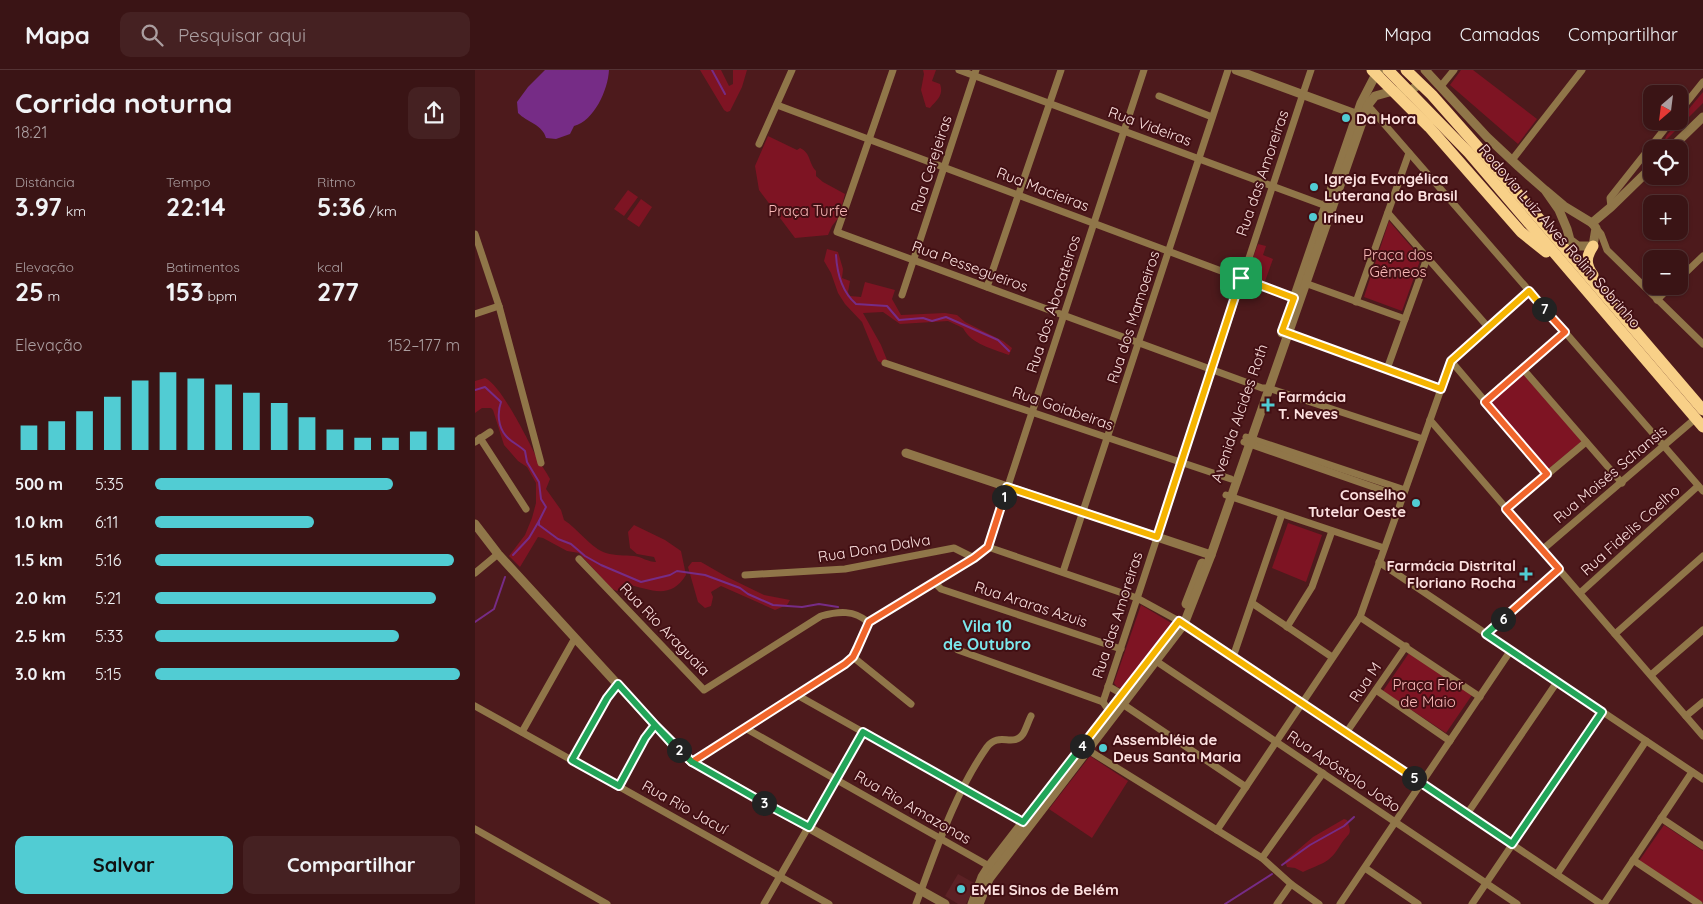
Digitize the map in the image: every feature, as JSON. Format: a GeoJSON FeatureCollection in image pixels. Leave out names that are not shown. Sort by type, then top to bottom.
{"type":"FeatureCollection","features":[{"type":"Feature","properties":{"kind":"highway","name":"Rodovia Luiz Alves Rolim Sobrinho"},"geometry":{"type":"LineString","coordinates":[[1388,70],[1469,153],[1560,260],[1701,418]]}},
{"type":"Feature","properties":{"kind":"highway","name":"Rodovia Luiz Alves Rolim Sobrinho"},"geometry":{"type":"LineString","coordinates":[[1406,70],[1432,95],[1604,296],[1701,418]]}},
{"type":"Feature","properties":{"kind":"highway"},"geometry":{"type":"LineString","coordinates":[[1376,71],[1429,127],[1521,232],[1547,253],[1560,260]]}},
{"type":"Feature","properties":{"kind":"highway"},"geometry":{"type":"LineString","coordinates":[[1593,246],[1587,258],[1587,264],[1604,296]]}},
{"type":"Feature","properties":{"kind":"street"},"geometry":{"type":"LineString","coordinates":[[759,144],[792,70]]}},
{"type":"Feature","properties":{"kind":"street"},"geometry":{"type":"LineString","coordinates":[[869,140],[893,70]]}},
{"type":"Feature","properties":{"kind":"street","name":"Rua Videiras"},"geometry":{"type":"LineString","coordinates":[[959,70],[975,73],[1050,104],[1329,207]]}},
{"type":"Feature","properties":{"kind":"street"},"geometry":{"type":"LineString","coordinates":[[987,287],[1061,70]]}},
{"type":"Feature","properties":{"kind":"street","name":"Rua dos Abacateiros"},"geometry":{"type":"LineString","coordinates":[[988,547],[1144,70]]}},
{"type":"Feature","properties":{"kind":"street","name":"Rua dos Mamoeiros"},"geometry":{"type":"LineString","coordinates":[[1063,572],[1227,70]]}},
{"type":"Feature","properties":{"kind":"street"},"geometry":{"type":"LineString","coordinates":[[1236,70],[1360,116]]}},
{"type":"Feature","properties":{"kind":"street","name":"Rua das Amoreiras"},"geometry":{"type":"LineString","coordinates":[[1113,713],[1103,702],[1311,70]]}},
{"type":"Feature","properties":{"kind":"street"},"geometry":{"type":"LineString","coordinates":[[1420,84],[1423,70],[1441,86],[1487,137],[1512,160],[1545,190],[1593,226],[1601,234],[1607,250],[1703,344]]}},
{"type":"Feature","properties":{"kind":"street"},"geometry":{"type":"LineString","coordinates":[[1441,86],[1454,70]]}},
{"type":"Feature","properties":{"kind":"street"},"geometry":{"type":"LineString","coordinates":[[1512,160],[1582,70]]}},
{"type":"Feature","properties":{"kind":"street","name":"Avenida Alcides Roth"},"geometry":{"type":"LineString","coordinates":[[1182,622],[1208,554],[1376,71]]}},
{"type":"Feature","properties":{"kind":"street","name":"Rua Cerejeiras"},"geometry":{"type":"LineString","coordinates":[[902,295],[975,73]]}},
{"type":"Feature","properties":{"kind":"street"},"geometry":{"type":"LineString","coordinates":[[1688,101],[1703,82]]}},
{"type":"Feature","properties":{"kind":"street"},"geometry":{"type":"LineString","coordinates":[[1441,86],[1420,84],[1408,92],[1393,91],[1375,96],[1364,104],[1409,153],[1701,489]]}},
{"type":"Feature","properties":{"kind":"street"},"geometry":{"type":"LineString","coordinates":[[1159,96],[1212,117]]}},
{"type":"Feature","properties":{"kind":"street","name":"Rua Macieiras"},"geometry":{"type":"LineString","coordinates":[[777,105],[1297,299]]}},
{"type":"Feature","properties":{"kind":"street"},"geometry":{"type":"LineString","coordinates":[[1680,140],[1703,117]]}},
{"type":"Feature","properties":{"kind":"street","name":"Rua Pessegueiros"},"geometry":{"type":"LineString","coordinates":[[869,140],[837,232],[1213,370],[1423,439]]}},
{"type":"Feature","properties":{"kind":"street"},"geometry":{"type":"LineString","coordinates":[[1356,302],[1409,153]]}},
{"type":"Feature","properties":{"kind":"street"},"geometry":{"type":"LineString","coordinates":[[1611,207],[1610,198],[1643,161]]}},
{"type":"Feature","properties":{"kind":"street"},"geometry":{"type":"LineString","coordinates":[[1593,246],[1593,226],[1643,176]]}},
{"type":"Feature","properties":{"kind":"street"},"geometry":{"type":"LineString","coordinates":[[1545,190],[1559,210],[1568,235],[1574,244],[1607,250]]}},
{"type":"Feature","properties":{"kind":"street"},"geometry":{"type":"LineString","coordinates":[[1388,213],[1488,327]]}},
{"type":"Feature","properties":{"kind":"street"},"geometry":{"type":"LineString","coordinates":[[1567,229],[1573,222],[1582,218]]}},
{"type":"Feature","properties":{"kind":"street"},"geometry":{"type":"LineString","coordinates":[[475,234],[499,306],[541,463]]}},
{"type":"Feature","properties":{"kind":"street"},"geometry":{"type":"LineString","coordinates":[[1688,270],[1703,256]]}},
{"type":"Feature","properties":{"kind":"street"},"geometry":{"type":"LineString","coordinates":[[1387,369],[1427,258]]}},
{"type":"Feature","properties":{"kind":"street"},"geometry":{"type":"LineString","coordinates":[[1302,283],[1405,319]]}},
{"type":"Feature","properties":{"kind":"street"},"geometry":{"type":"LineString","coordinates":[[1217,830],[1360,617],[1451,361],[1529,291]]}},
{"type":"Feature","properties":{"kind":"street"},"geometry":{"type":"LineString","coordinates":[[1657,300],[1662,295]]}},
{"type":"Feature","properties":{"kind":"street"},"geometry":{"type":"LineString","coordinates":[[475,314],[499,306]]}},
{"type":"Feature","properties":{"kind":"street"},"geometry":{"type":"LineString","coordinates":[[1285,332],[1441,389]]}},
{"type":"Feature","properties":{"kind":"street"},"geometry":{"type":"LineString","coordinates":[[1485,402],[1565,332]]}},
{"type":"Feature","properties":{"kind":"street"},"geometry":{"type":"LineString","coordinates":[[1451,361],[1547,474]]}},
{"type":"Feature","properties":{"kind":"street","name":"Rua Goiabeiras"},"geometry":{"type":"LineString","coordinates":[[885,363],[1231,479]]}},
{"type":"Feature","properties":{"kind":"street"},"geometry":{"type":"LineString","coordinates":[[1523,369],[1622,483]]}},
{"type":"Feature","properties":{"kind":"street","name":"Rua Moisés Schansis"},"geometry":{"type":"LineString","coordinates":[[1542,550],[1701,418]]}},
{"type":"Feature","properties":{"kind":"street"},"geometry":{"type":"LineString","coordinates":[[1430,420],[1703,736]]}},
{"type":"Feature","properties":{"kind":"street"},"geometry":{"type":"LineString","coordinates":[[490,432],[478,440],[526,509]]}},
{"type":"Feature","properties":{"kind":"street"},"geometry":{"type":"LineString","coordinates":[[1247,440],[1403,493]]}},
{"type":"Feature","properties":{"kind":"street","name":"Avenida Alcides Roth"},"geometry":{"type":"LineString","coordinates":[[1228,496],[1231,479],[1247,440]]}},
{"type":"Feature","properties":{"kind":"street"},"geometry":{"type":"LineString","coordinates":[[1506,509],[1586,442]]}},
{"type":"Feature","properties":{"kind":"street"},"geometry":{"type":"LineString","coordinates":[[906,454],[1208,554]]}},
{"type":"Feature","properties":{"kind":"street","name":"Rua Fidelis Coelho"},"geometry":{"type":"LineString","coordinates":[[1580,594],[1701,489]]}},
{"type":"Feature","properties":{"kind":"street"},"geometry":{"type":"LineString","coordinates":[[1228,496],[1384,548]]}},
{"type":"Feature","properties":{"kind":"street"},"geometry":{"type":"LineString","coordinates":[[1233,657],[1282,514]]}},
{"type":"Feature","properties":{"kind":"street"},"geometry":{"type":"LineString","coordinates":[[475,524],[498,554],[655,725],[692,762],[945,904]]}},
{"type":"Feature","properties":{"kind":"street"},"geometry":{"type":"LineString","coordinates":[[1287,627],[1312,587],[1332,530]]}},
{"type":"Feature","properties":{"kind":"street"},"geometry":{"type":"LineString","coordinates":[[692,762],[845,664],[853,657],[869,622],[974,558],[988,547],[1137,598],[1182,622],[1602,904],[1692,772]]}},
{"type":"Feature","properties":{"kind":"street","name":"Rua Dona Dalva"},"geometry":{"type":"LineString","coordinates":[[745,576],[845,569],[954,548],[974,558]]}},
{"type":"Feature","properties":{"kind":"street"},"geometry":{"type":"LineString","coordinates":[[475,573],[498,554]]}},
{"type":"Feature","properties":{"kind":"street"},"geometry":{"type":"LineString","coordinates":[[1615,634],[1703,556]]}},
{"type":"Feature","properties":{"kind":"street","name":"Rua Rio Araguaia"},"geometry":{"type":"LineString","coordinates":[[579,559],[704,690],[821,616],[853,613],[869,622]]}},
{"type":"Feature","properties":{"kind":"street"},"geometry":{"type":"LineString","coordinates":[[1379,562],[1703,780]]}},
{"type":"Feature","properties":{"kind":"street"},"geometry":{"type":"LineString","coordinates":[[1486,634],[1559,569]]}},
{"type":"Feature","properties":{"kind":"street","name":"Rua Araras Azuis"},"geometry":{"type":"LineString","coordinates":[[934,582],[941,589],[1121,649]]}},
{"type":"Feature","properties":{"kind":"street"},"geometry":{"type":"LineString","coordinates":[[1252,603],[1332,657]]}},
{"type":"Feature","properties":{"kind":"street"},"geometry":{"type":"LineString","coordinates":[[1360,617],[1480,697]]}},
{"type":"Feature","properties":{"kind":"street"},"geometry":{"type":"LineString","coordinates":[[972,904],[982,877],[989,866],[1113,713],[1123,705],[1182,622]]}},
{"type":"Feature","properties":{"kind":"street"},"geometry":{"type":"LineString","coordinates":[[979,904],[989,879],[1089,750],[1113,713],[1122,694],[1182,622]]}},
{"type":"Feature","properties":{"kind":"street"},"geometry":{"type":"LineString","coordinates":[[1651,675],[1703,630]]}},
{"type":"Feature","properties":{"kind":"street"},"geometry":{"type":"LineString","coordinates":[[521,732],[575,638]]}},
{"type":"Feature","properties":{"kind":"street","name":"Rua M"},"geometry":{"type":"LineString","coordinates":[[1346,733],[1405,646]]}},
{"type":"Feature","properties":{"kind":"street"},"geometry":{"type":"LineString","coordinates":[[958,650],[1103,702]]}},
{"type":"Feature","properties":{"kind":"street"},"geometry":{"type":"LineString","coordinates":[[1340,904],[1511,650]]}},
{"type":"Feature","properties":{"kind":"street"},"geometry":{"type":"LineString","coordinates":[[853,657],[911,704]]}},
{"type":"Feature","properties":{"kind":"street","name":"Rua Apóstolo João"},"geometry":{"type":"LineString","coordinates":[[1156,661],[1517,904]]}},
{"type":"Feature","properties":{"kind":"street"},"geometry":{"type":"LineString","coordinates":[[1467,814],[1557,682]]}},
{"type":"Feature","properties":{"kind":"street"},"geometry":{"type":"LineString","coordinates":[[572,760],[607,698],[618,684]]}},
{"type":"Feature","properties":{"kind":"street"},"geometry":{"type":"LineString","coordinates":[[1108,686],[1122,694]]}},
{"type":"Feature","properties":{"kind":"street"},"geometry":{"type":"LineString","coordinates":[[1376,690],[1450,741]]}},
{"type":"Feature","properties":{"kind":"street"},"geometry":{"type":"LineString","coordinates":[[797,695],[1023,822]]}},
{"type":"Feature","properties":{"kind":"street"},"geometry":{"type":"LineString","coordinates":[[1686,716],[1703,702]]}},
{"type":"Feature","properties":{"kind":"street"},"geometry":{"type":"LineString","coordinates":[[1123,705],[1246,787]]}},
{"type":"Feature","properties":{"kind":"street","name":"Rua Rio Jacuí"},"geometry":{"type":"LineString","coordinates":[[475,706],[829,904]]}},
{"type":"Feature","properties":{"kind":"street"},"geometry":{"type":"LineString","coordinates":[[1472,904],[1602,712]]}},
{"type":"Feature","properties":{"kind":"street"},"geometry":{"type":"LineString","coordinates":[[916,904],[940,838],[985,749],[992,741],[998,738],[1011,740],[1019,738],[1023,734],[1031,716]]}},
{"type":"Feature","properties":{"kind":"street"},"geometry":{"type":"LineString","coordinates":[[619,786],[645,738],[655,725]]}},
{"type":"Feature","properties":{"kind":"street","name":"Rua Rio Amazonas"},"geometry":{"type":"LineString","coordinates":[[745,728],[989,866]]}},
{"type":"Feature","properties":{"kind":"street"},"geometry":{"type":"LineString","coordinates":[[764,904],[863,732]]}},
{"type":"Feature","properties":{"kind":"street"},"geometry":{"type":"LineString","coordinates":[[1557,874],[1646,741]]}},
{"type":"Feature","properties":{"kind":"street"},"geometry":{"type":"LineString","coordinates":[[1089,750],[1262,858],[1291,884],[1319,904]]}},
{"type":"Feature","properties":{"kind":"street"},"geometry":{"type":"LineString","coordinates":[[1262,858],[1323,774]]}},
{"type":"Feature","properties":{"kind":"street"},"geometry":{"type":"LineString","coordinates":[[1661,818],[1703,846]]}},
{"type":"Feature","properties":{"kind":"street"},"geometry":{"type":"LineString","coordinates":[[475,829],[607,904]]}},
{"type":"Feature","properties":{"kind":"street"},"geometry":{"type":"LineString","coordinates":[[1633,860],[1699,904]]}},
{"type":"Feature","properties":{"kind":"street"},"geometry":{"type":"LineString","coordinates":[[1365,868],[1419,904]]}},
{"type":"Feature","properties":{"kind":"street"},"geometry":{"type":"LineString","coordinates":[[1277,904],[1291,884]]}},
{"type":"Feature","properties":{"kind":"shaded area"},"geometry":{"type":"Polygon","coordinates":[[[545,70],[609,70],[603,95],[594,111],[588,118],[574,126],[570,134],[556,139],[546,138],[542,130],[518,113],[517,102],[528,87],[545,70]]]}},
{"type":"Feature","properties":{"kind":"shaded area","name":"EMEI Sinos de Belém"},"geometry":{"type":"Polygon","coordinates":[[[958,874],[976,884],[966,904],[958,904],[945,896],[958,874]]]}},
{"type":"Feature","properties":{"kind":"green space"},"geometry":{"type":"Polygon","coordinates":[[[700,70],[721,70],[729,86],[733,84],[733,70],[747,70],[742,87],[730,111],[724,110],[700,70]]]}},
{"type":"Feature","properties":{"kind":"green space"},"geometry":{"type":"Polygon","coordinates":[[[923,70],[936,70],[932,81],[940,84],[941,88],[939,97],[930,108],[926,107],[921,90],[923,70]]]}},
{"type":"Feature","properties":{"kind":"green space"},"geometry":{"type":"Polygon","coordinates":[[[1461,70],[1473,70],[1537,119],[1518,144],[1450,85],[1461,70]]]}},
{"type":"Feature","properties":{"kind":"green space"},"geometry":{"type":"Polygon","coordinates":[[[1703,92],[1703,103],[1688,118],[1688,110],[1703,92]]]}},
{"type":"Feature","properties":{"kind":"green space"},"geometry":{"type":"Polygon","coordinates":[[[1671,130],[1676,130],[1664,140],[1671,130]]]}},
{"type":"Feature","properties":{"kind":"green space","name":"Praça Turfe"},"geometry":{"type":"Polygon","coordinates":[[[768,136],[797,150],[800,148],[804,150],[816,171],[816,176],[845,194],[839,217],[828,235],[795,238],[759,190],[755,166],[768,136]]]}},
{"type":"Feature","properties":{"kind":"green space"},"geometry":{"type":"Polygon","coordinates":[[[628,190],[638,197],[624,216],[614,209],[628,190]]]}},
{"type":"Feature","properties":{"kind":"green space"},"geometry":{"type":"Polygon","coordinates":[[[641,199],[652,207],[639,227],[627,219],[641,199]]]}},
{"type":"Feature","properties":{"kind":"green space","name":"Praça dos Gêmeos"},"geometry":{"type":"Polygon","coordinates":[[[1389,221],[1421,258],[1402,311],[1364,297],[1389,221]]]}},
{"type":"Feature","properties":{"kind":"green space"},"geometry":{"type":"Polygon","coordinates":[[[1258,244],[1266,246],[1263,255],[1273,259],[1264,284],[1246,277],[1258,244]]]}},
{"type":"Feature","properties":{"kind":"green space"},"geometry":{"type":"Polygon","coordinates":[[[827,249],[838,252],[843,269],[842,278],[850,281],[848,292],[850,296],[861,297],[865,282],[895,290],[892,299],[901,315],[945,313],[957,315],[965,322],[1003,341],[1012,348],[1009,355],[977,342],[963,328],[948,321],[900,324],[883,312],[863,313],[887,360],[882,363],[878,361],[862,322],[845,304],[838,293],[831,273],[824,261],[827,249]]]}},
{"type":"Feature","properties":{"kind":"green space"},"geometry":{"type":"Polygon","coordinates":[[[1523,374],[1582,441],[1547,470],[1489,403],[1523,374]]]}},
{"type":"Feature","properties":{"kind":"green space"},"geometry":{"type":"Polygon","coordinates":[[[485,378],[506,401],[520,425],[550,479],[546,489],[561,510],[564,520],[595,547],[610,554],[640,557],[656,562],[654,557],[637,554],[630,548],[628,532],[634,525],[665,540],[681,551],[686,575],[680,583],[666,591],[651,590],[626,584],[617,591],[612,589],[579,553],[567,551],[538,537],[520,567],[509,556],[525,535],[532,518],[536,503],[536,483],[527,467],[518,461],[504,445],[493,410],[491,408],[482,408],[475,413],[475,381],[485,378]]]}},
{"type":"Feature","properties":{"kind":"green space"},"geometry":{"type":"Polygon","coordinates":[[[1288,523],[1322,535],[1306,582],[1272,568],[1288,523]]]}},
{"type":"Feature","properties":{"kind":"green space"},"geometry":{"type":"Polygon","coordinates":[[[692,562],[701,562],[764,595],[790,600],[787,605],[775,610],[721,586],[711,592],[713,597],[711,606],[705,608],[698,602],[688,567],[692,562]]]}},
{"type":"Feature","properties":{"kind":"green space"},"geometry":{"type":"Polygon","coordinates":[[[1141,605],[1173,624],[1126,684],[1122,688],[1117,687],[1114,683],[1141,605]]]}},
{"type":"Feature","properties":{"kind":"green space","name":"Praça Flor de Maio"},"geometry":{"type":"Polygon","coordinates":[[[1409,653],[1472,695],[1446,733],[1383,691],[1409,653]]]}},
{"type":"Feature","properties":{"kind":"green space"},"geometry":{"type":"Polygon","coordinates":[[[1090,756],[1128,781],[1092,838],[1049,809],[1090,756]]]}},
{"type":"Feature","properties":{"kind":"green space"},"geometry":{"type":"Polygon","coordinates":[[[1344,819],[1347,820],[1350,829],[1349,834],[1329,859],[1303,872],[1287,867],[1285,861],[1313,837],[1344,819]]]}},
{"type":"Feature","properties":{"kind":"green space"},"geometry":{"type":"Polygon","coordinates":[[[1664,825],[1703,851],[1703,903],[1639,861],[1664,825]]]}},
{"type":"Feature","properties":{"kind":"waterway"},"geometry":{"type":"LineString","coordinates":[[712,70],[725,94]]}},
{"type":"Feature","properties":{"kind":"waterway"},"geometry":{"type":"LineString","coordinates":[[836,255],[837,268],[843,288],[856,304],[887,306],[899,320],[923,318],[932,321],[946,317],[998,340],[1009,351]]}},
{"type":"Feature","properties":{"kind":"waterway"},"geometry":{"type":"LineString","coordinates":[[475,390],[485,387],[501,402],[499,411],[501,428],[508,438],[525,451],[527,462],[539,482],[541,499],[546,507],[539,525],[558,539],[571,544],[585,556],[641,582],[670,575],[677,571],[705,575],[740,588],[748,594],[773,605],[802,607],[819,604],[838,607]]}},
{"type":"Feature","properties":{"kind":"waterway"},"geometry":{"type":"LineString","coordinates":[[513,555],[529,538],[539,521]]}},
{"type":"Feature","properties":{"kind":"waterway"},"geometry":{"type":"LineString","coordinates":[[475,622],[494,609],[505,577]]}},
{"type":"Feature","properties":{"kind":"waterway"},"geometry":{"type":"LineString","coordinates":[[1282,865],[1310,845],[1344,826],[1354,817]]}},
{"type":"Feature","properties":{"kind":"waterway"},"geometry":{"type":"LineString","coordinates":[[1225,904],[1272,874]]}},
{"type":"Feature","properties":{"kind":"place","name":"Da Hora"},"geometry":{"type":"Point","coordinates":[1346,118]}},
{"type":"Feature","properties":{"kind":"place","name":"Igreja Evangélica Luterana do Brasil"},"geometry":{"type":"Point","coordinates":[1314,187]}},
{"type":"Feature","properties":{"kind":"place","name":"Irineu"},"geometry":{"type":"Point","coordinates":[1313,217]}},
{"type":"Feature","properties":{"kind":"place","name":"Farmácia T. Neves"},"geometry":{"type":"Point","coordinates":[1268,405]}},
{"type":"Feature","properties":{"kind":"place","name":"Conselho Tutelar Oeste"},"geometry":{"type":"Point","coordinates":[1416,503]}},
{"type":"Feature","properties":{"kind":"place","name":"Farmácia Distrital Floriano Rocha"},"geometry":{"type":"Point","coordinates":[1526,574]}},
{"type":"Feature","properties":{"kind":"place","name":"Assembléia de Deus Santa Maria"},"geometry":{"type":"Point","coordinates":[1103,748]}},
{"type":"Feature","properties":{"kind":"place","name":"EMEI Sinos de Belém"},"geometry":{"type":"Point","coordinates":[961,889]}},
{"type":"Feature","properties":{"kind":"district","name":"Vila 10 de Outubro"},"geometry":{"type":"Point","coordinates":[987,635]}},
{"type":"Feature","properties":{"kind":"route"},"geometry":{"type":"LineString","coordinates":[[1241,278],[1213,370],[1157,537],[1007,487],[988,547],[974,558],[869,622],[853,657],[845,664],[692,762],[675,747],[618,684],[613,688],[572,760],[619,786],[645,738],[655,725],[675,747],[692,762],[809,827],[863,732],[1023,822],[1179,621],[1512,844],[1602,712],[1486,634],[1559,569],[1506,509],[1547,474],[1485,402],[1565,332],[1529,291],[1451,361],[1441,389],[1282,331],[1294,298],[1241,278]]}}]}
